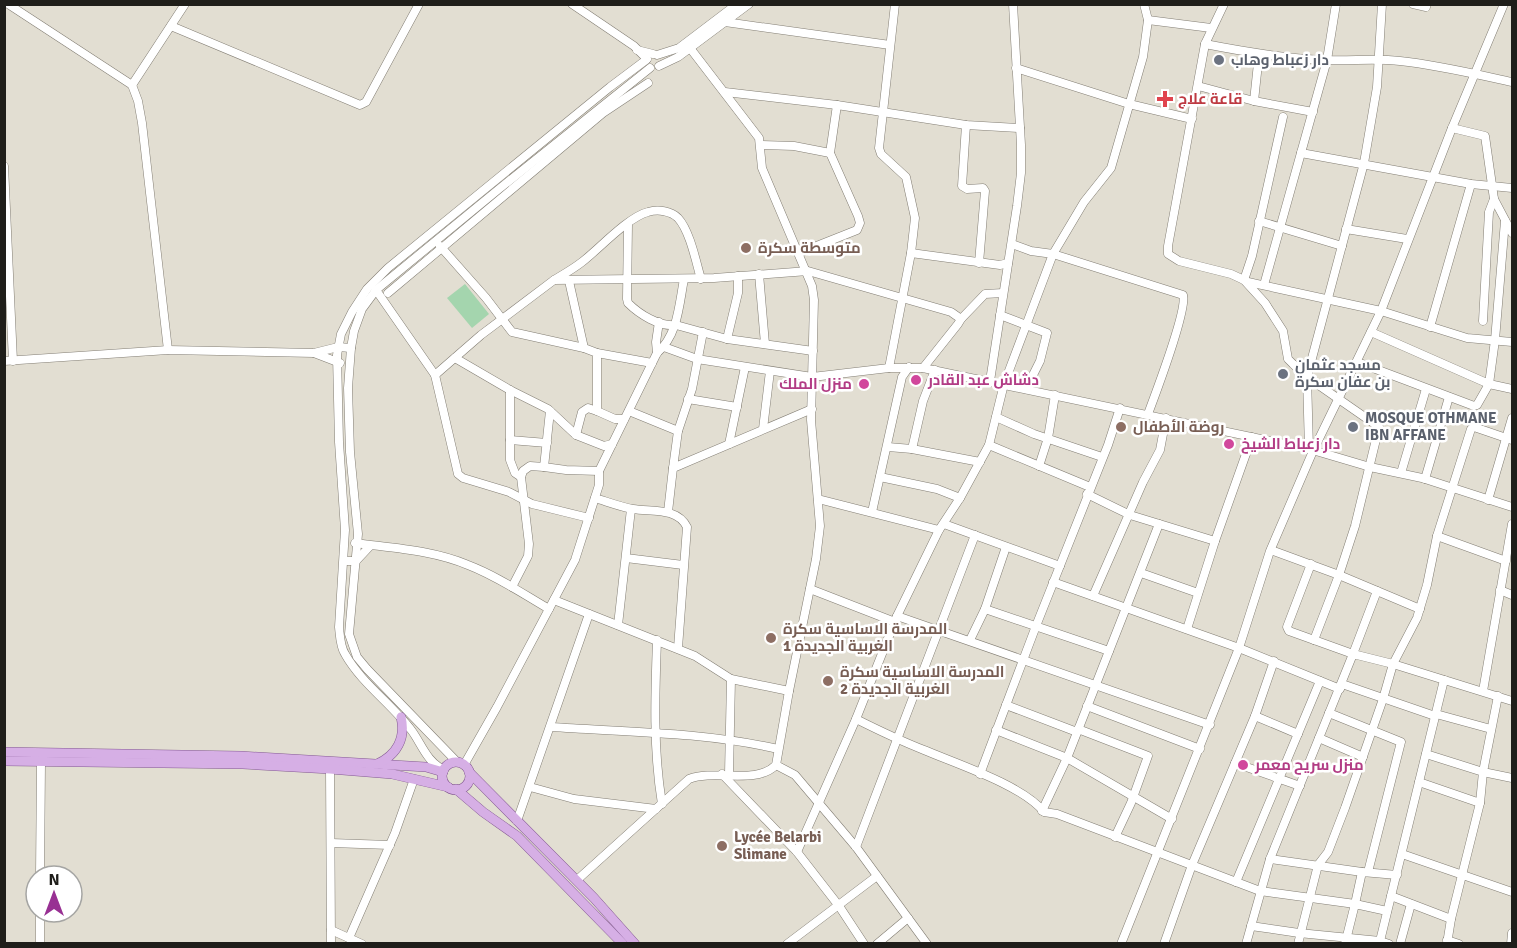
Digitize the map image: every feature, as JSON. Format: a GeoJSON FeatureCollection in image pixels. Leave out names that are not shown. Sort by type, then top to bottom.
{"type":"FeatureCollection","features":[{"type":"Feature","properties":{"kind":"main road"},"geometry":{"type":"LineString","coordinates":[[377,764],[390,756],[399,745],[403,732],[401,717]]}},
{"type":"Feature","properties":{"kind":"main road"},"geometry":{"type":"LineString","coordinates":[[4,752],[241,756],[426,767],[443,771]]}},
{"type":"Feature","properties":{"kind":"main road"},"geometry":{"type":"LineString","coordinates":[[4,761],[243,764],[330,769],[392,774],[452,788],[467,784],[463,766]]}},
{"type":"Feature","properties":{"kind":"main road"},"geometry":{"type":"LineString","coordinates":[[623,944],[517,836],[443,780],[443,771],[449,764],[463,766],[577,880],[635,944]]}},
{"type":"Feature","properties":{"kind":"street"},"geometry":{"type":"LineString","coordinates":[[8,4],[132,85],[142,123],[168,350]]}},
{"type":"Feature","properties":{"kind":"street"},"geometry":{"type":"LineString","coordinates":[[132,85],[185,4]]}},
{"type":"Feature","properties":{"kind":"street"},"geometry":{"type":"LineString","coordinates":[[171,26],[360,105],[366,102],[419,4]]}},
{"type":"Feature","properties":{"kind":"street"},"geometry":{"type":"LineString","coordinates":[[572,4],[652,60]]}},
{"type":"Feature","properties":{"kind":"street"},"geometry":{"type":"LineString","coordinates":[[688,46],[737,4]]}},
{"type":"Feature","properties":{"kind":"street"},"geometry":{"type":"LineString","coordinates":[[388,293],[442,248],[514,176],[635,68],[688,46],[749,4]]}},
{"type":"Feature","properties":{"kind":"street"},"geometry":{"type":"LineString","coordinates":[[889,368],[916,225],[909,187],[903,174],[881,154],[879,148],[895,4]]}},
{"type":"Feature","properties":{"kind":"street"},"geometry":{"type":"LineString","coordinates":[[990,381],[1021,173],[1013,4]]}},
{"type":"Feature","properties":{"kind":"street"},"geometry":{"type":"LineString","coordinates":[[797,852],[856,719],[896,619],[942,527],[988,445],[1004,384],[1053,254],[1084,202],[1111,168],[1143,57],[1148,20],[1144,4]]}},
{"type":"Feature","properties":{"kind":"street"},"geometry":{"type":"LineString","coordinates":[[1224,4],[1205,44],[1168,254],[1179,261],[1231,274],[1246,281],[1380,311],[1467,338],[1512,342]]}},
{"type":"Feature","properties":{"kind":"street"},"geometry":{"type":"LineString","coordinates":[[1311,450],[1307,377],[1326,298],[1364,164],[1377,87],[1382,4]]}},
{"type":"Feature","properties":{"kind":"street"},"geometry":{"type":"LineString","coordinates":[[1413,4],[1426,7]]}},
{"type":"Feature","properties":{"kind":"street"},"geometry":{"type":"LineString","coordinates":[[1121,944],[1210,725],[1239,648],[1271,550],[1311,450],[1339,399],[1371,332],[1504,4]]}},
{"type":"Feature","properties":{"kind":"street"},"geometry":{"type":"LineString","coordinates":[[1264,285],[1327,60],[1334,5]]}},
{"type":"Feature","properties":{"kind":"street"},"geometry":{"type":"LineString","coordinates":[[1148,20],[1211,28]]}},
{"type":"Feature","properties":{"kind":"street"},"geometry":{"type":"LineString","coordinates":[[725,22],[890,45]]}},
{"type":"Feature","properties":{"kind":"street"},"geometry":{"type":"LineString","coordinates":[[1205,44],[1259,54],[1327,60],[1379,59],[1423,63],[1512,82]]}},
{"type":"Feature","properties":{"kind":"street"},"geometry":{"type":"LineString","coordinates":[[688,46],[753,129],[761,145],[762,168],[807,271],[814,300],[812,409],[820,526],[816,559],[776,765]]}},
{"type":"Feature","properties":{"kind":"street"},"geometry":{"type":"LineString","coordinates":[[635,68],[636,48]]}},
{"type":"Feature","properties":{"kind":"street"},"geometry":{"type":"LineString","coordinates":[[1254,100],[1259,54]]}},
{"type":"Feature","properties":{"kind":"street"},"geometry":{"type":"LineString","coordinates":[[443,771],[428,758],[401,717],[354,668],[342,649],[339,627],[345,543],[337,362],[341,334],[359,299],[376,279],[471,200],[514,176],[601,110],[652,60]]}},
{"type":"Feature","properties":{"kind":"street"},"geometry":{"type":"LineString","coordinates":[[1016,68],[1129,104],[1192,119]]}},
{"type":"Feature","properties":{"kind":"street"},"geometry":{"type":"LineString","coordinates":[[586,113],[601,110],[648,83]]}},
{"type":"Feature","properties":{"kind":"street"},"geometry":{"type":"LineString","coordinates":[[1198,86],[1313,112]]}},
{"type":"Feature","properties":{"kind":"street"},"geometry":{"type":"LineString","coordinates":[[725,93],[837,105],[966,125],[1020,128]]}},
{"type":"Feature","properties":{"kind":"street"},"geometry":{"type":"LineString","coordinates":[[799,253],[857,230],[859,226],[858,216],[830,153],[837,105]]}},
{"type":"Feature","properties":{"kind":"street"},"geometry":{"type":"LineString","coordinates":[[1246,281],[1283,117]]}},
{"type":"Feature","properties":{"kind":"street"},"geometry":{"type":"LineString","coordinates":[[966,125],[962,186],[967,189],[983,188],[985,190],[980,263]]}},
{"type":"Feature","properties":{"kind":"street"},"geometry":{"type":"LineString","coordinates":[[1452,128],[1484,134],[1494,200],[1512,233]]}},
{"type":"Feature","properties":{"kind":"street"},"geometry":{"type":"LineString","coordinates":[[761,145],[794,146],[830,153]]}},
{"type":"Feature","properties":{"kind":"street"},"geometry":{"type":"LineString","coordinates":[[1301,153],[1472,184],[1512,188]]}},
{"type":"Feature","properties":{"kind":"street"},"geometry":{"type":"LineString","coordinates":[[4,166],[9,361],[168,350],[314,353],[338,347],[351,348]]}},
{"type":"Feature","properties":{"kind":"street"},"geometry":{"type":"LineString","coordinates":[[1430,327],[1472,184]]}},
{"type":"Feature","properties":{"kind":"street"},"geometry":{"type":"LineString","coordinates":[[471,200],[480,210]]}},
{"type":"Feature","properties":{"kind":"street"},"geometry":{"type":"LineString","coordinates":[[1483,321],[1488,212],[1494,200]]}},
{"type":"Feature","properties":{"kind":"street"},"geometry":{"type":"LineString","coordinates":[[480,210],[435,240],[376,290],[360,316],[351,348],[350,363],[350,452],[357,543],[349,634],[357,657],[463,766],[575,560],[599,485],[599,471],[652,363],[669,341],[676,325],[684,279]]}},
{"type":"Feature","properties":{"kind":"street"},"geometry":{"type":"LineString","coordinates":[[435,375],[502,319],[582,262],[628,224],[650,211],[672,213],[679,219],[685,229],[701,279]]}},
{"type":"Feature","properties":{"kind":"street"},"geometry":{"type":"LineString","coordinates":[[1260,221],[1342,246]]}},
{"type":"Feature","properties":{"kind":"street"},"geometry":{"type":"LineString","coordinates":[[1357,362],[1476,406],[1489,384],[1495,340],[1504,221]]}},
{"type":"Feature","properties":{"kind":"street"},"geometry":{"type":"LineString","coordinates":[[628,224],[628,303],[658,322],[669,326],[676,325],[727,339],[813,351]]}},
{"type":"Feature","properties":{"kind":"street"},"geometry":{"type":"LineString","coordinates":[[1346,229],[1407,239]]}},
{"type":"Feature","properties":{"kind":"street"},"geometry":{"type":"LineString","coordinates":[[435,240],[514,334],[652,363]]}},
{"type":"Feature","properties":{"kind":"street"},"geometry":{"type":"LineString","coordinates":[[1012,244],[1031,251],[1053,254],[1183,295],[1185,301],[1148,414]]}},
{"type":"Feature","properties":{"kind":"street"},"geometry":{"type":"LineString","coordinates":[[912,254],[1000,265],[1008,263]]}},
{"type":"Feature","properties":{"kind":"street"},"geometry":{"type":"LineString","coordinates":[[554,280],[701,279],[807,271],[951,312],[961,319]]}},
{"type":"Feature","properties":{"kind":"street"},"geometry":{"type":"LineString","coordinates":[[759,274],[765,344]]}},
{"type":"Feature","properties":{"kind":"street"},"geometry":{"type":"LineString","coordinates":[[727,339],[738,293],[738,276]]}},
{"type":"Feature","properties":{"kind":"street"},"geometry":{"type":"LineString","coordinates":[[569,281],[584,348]]}},
{"type":"Feature","properties":{"kind":"street"},"geometry":{"type":"LineString","coordinates":[[1246,281],[1265,303],[1283,331],[1288,358],[1307,377],[1378,425],[1379,430],[1363,500],[1339,575],[1314,640]]}},
{"type":"Feature","properties":{"kind":"street"},"geometry":{"type":"LineString","coordinates":[[376,290],[435,375],[458,474],[463,478],[509,492],[523,500],[549,509],[589,518]]}},
{"type":"Feature","properties":{"kind":"street"},"geometry":{"type":"LineString","coordinates":[[923,368],[961,319],[986,294],[1003,293]]}},
{"type":"Feature","properties":{"kind":"street"},"geometry":{"type":"LineString","coordinates":[[1000,315],[1043,330],[1047,334],[1040,360],[1026,389]]}},
{"type":"Feature","properties":{"kind":"street"},"geometry":{"type":"LineString","coordinates":[[658,322],[656,342],[660,350],[697,359],[812,377],[889,368],[909,367],[935,370],[1311,450],[1370,467],[1425,478],[1512,507]]}},
{"type":"Feature","properties":{"kind":"street"},"geometry":{"type":"LineString","coordinates":[[668,512],[678,431],[692,389],[703,332]]}},
{"type":"Feature","properties":{"kind":"street"},"geometry":{"type":"LineString","coordinates":[[1371,332],[1489,384],[1512,389]]}},
{"type":"Feature","properties":{"kind":"street"},"geometry":{"type":"LineString","coordinates":[[314,353],[337,362],[350,363]]}},
{"type":"Feature","properties":{"kind":"street"},"geometry":{"type":"LineString","coordinates":[[597,353],[597,411]]}},
{"type":"Feature","properties":{"kind":"street"},"geometry":{"type":"LineString","coordinates":[[455,358],[550,411],[576,435],[604,446],[612,444]]}},
{"type":"Feature","properties":{"kind":"street"},"geometry":{"type":"LineString","coordinates":[[729,444],[746,367]]}},
{"type":"Feature","properties":{"kind":"street"},"geometry":{"type":"LineString","coordinates":[[873,512],[902,377],[909,367]]}},
{"type":"Feature","properties":{"kind":"street"},"geometry":{"type":"LineString","coordinates":[[912,448],[923,401],[935,370]]}},
{"type":"Feature","properties":{"kind":"street"},"geometry":{"type":"LineString","coordinates":[[763,429],[770,371]]}},
{"type":"Feature","properties":{"kind":"street"},"geometry":{"type":"LineString","coordinates":[[1401,473],[1426,389]]}},
{"type":"Feature","properties":{"kind":"street"},"geometry":{"type":"LineString","coordinates":[[510,390],[512,467],[521,477]]}},
{"type":"Feature","properties":{"kind":"street"},"geometry":{"type":"LineString","coordinates":[[1039,466],[1048,438],[1055,395]]}},
{"type":"Feature","properties":{"kind":"street"},"geometry":{"type":"LineString","coordinates":[[1425,478],[1449,397]]}},
{"type":"Feature","properties":{"kind":"street"},"geometry":{"type":"LineString","coordinates":[[688,399],[737,407]]}},
{"type":"Feature","properties":{"kind":"street"},"geometry":{"type":"LineString","coordinates":[[576,435],[582,412],[588,408],[615,419],[627,415],[678,431]]}},
{"type":"Feature","properties":{"kind":"street"},"geometry":{"type":"LineString","coordinates":[[981,774],[1120,408]]}},
{"type":"Feature","properties":{"kind":"street"},"geometry":{"type":"LineString","coordinates":[[673,468],[812,409]]}},
{"type":"Feature","properties":{"kind":"street"},"geometry":{"type":"LineString","coordinates":[[544,467],[550,411]]}},
{"type":"Feature","properties":{"kind":"street"},"geometry":{"type":"LineString","coordinates":[[996,417],[1102,458]]}},
{"type":"Feature","properties":{"kind":"street"},"geometry":{"type":"LineString","coordinates":[[1093,596],[1143,482],[1160,450],[1166,418]]}},
{"type":"Feature","properties":{"kind":"street"},"geometry":{"type":"LineString","coordinates":[[1488,500],[1510,439],[1512,418]]}},
{"type":"Feature","properties":{"kind":"street"},"geometry":{"type":"LineString","coordinates":[[1298,944],[1318,865],[1328,852],[1363,757],[1393,664],[1417,618],[1427,585],[1437,536],[1472,427],[1510,439]]}},
{"type":"Feature","properties":{"kind":"street"},"geometry":{"type":"LineString","coordinates":[[1187,629],[1252,437]]}},
{"type":"Feature","properties":{"kind":"street"},"geometry":{"type":"LineString","coordinates":[[510,440],[547,443]]}},
{"type":"Feature","properties":{"kind":"street"},"geometry":{"type":"LineString","coordinates":[[988,445],[1089,490],[1130,515],[1215,541]]}},
{"type":"Feature","properties":{"kind":"street"},"geometry":{"type":"LineString","coordinates":[[888,447],[912,448],[980,462]]}},
{"type":"Feature","properties":{"kind":"street"},"geometry":{"type":"LineString","coordinates":[[512,587],[528,556],[529,544],[521,477],[523,471],[530,466],[599,471]]}},
{"type":"Feature","properties":{"kind":"street"},"geometry":{"type":"LineString","coordinates":[[880,477],[937,489],[960,498]]}},
{"type":"Feature","properties":{"kind":"street"},"geometry":{"type":"LineString","coordinates":[[595,498],[632,509],[668,512],[684,522],[687,527],[678,648]]}},
{"type":"Feature","properties":{"kind":"street"},"geometry":{"type":"LineString","coordinates":[[818,499],[975,535],[1060,566]]}},
{"type":"Feature","properties":{"kind":"street"},"geometry":{"type":"LineString","coordinates":[[618,625],[632,509]]}},
{"type":"Feature","properties":{"kind":"street"},"geometry":{"type":"LineString","coordinates":[[1042,811],[1067,758],[1160,524]]}},
{"type":"Feature","properties":{"kind":"street"},"geometry":{"type":"LineString","coordinates":[[1483,691],[1512,524]]}},
{"type":"Feature","properties":{"kind":"street"},"geometry":{"type":"LineString","coordinates":[[856,848],[975,535]]}},
{"type":"Feature","properties":{"kind":"street"},"geometry":{"type":"LineString","coordinates":[[1437,536],[1506,561]]}},
{"type":"Feature","properties":{"kind":"street"},"geometry":{"type":"LineString","coordinates":[[345,543],[427,553],[467,564],[549,609]]}},
{"type":"Feature","properties":{"kind":"street"},"geometry":{"type":"LineString","coordinates":[[344,561],[356,561],[370,546]]}},
{"type":"Feature","properties":{"kind":"street"},"geometry":{"type":"LineString","coordinates":[[970,640],[984,609],[1006,547]]}},
{"type":"Feature","properties":{"kind":"street"},"geometry":{"type":"LineString","coordinates":[[1271,550],[1420,609]]}},
{"type":"Feature","properties":{"kind":"street"},"geometry":{"type":"LineString","coordinates":[[626,558],[683,565]]}},
{"type":"Feature","properties":{"kind":"street"},"geometry":{"type":"LineString","coordinates":[[1311,564],[1287,627],[1289,631],[1353,654],[1512,701]]}},
{"type":"Feature","properties":{"kind":"street"},"geometry":{"type":"LineString","coordinates":[[1141,573],[1198,593]]}},
{"type":"Feature","properties":{"kind":"street"},"geometry":{"type":"LineString","coordinates":[[1053,582],[1239,648],[1320,681],[1491,729]]}},
{"type":"Feature","properties":{"kind":"street"},"geometry":{"type":"LineString","coordinates":[[810,589],[896,619],[970,640],[1210,725]]}},
{"type":"Feature","properties":{"kind":"street"},"geometry":{"type":"LineString","coordinates":[[1500,590],[1512,595]]}},
{"type":"Feature","properties":{"kind":"street"},"geometry":{"type":"LineString","coordinates":[[1246,944],[1270,859],[1341,687],[1377,591]]}},
{"type":"Feature","properties":{"kind":"street"},"geometry":{"type":"LineString","coordinates":[[554,600],[678,648],[731,679],[789,692]]}},
{"type":"Feature","properties":{"kind":"street"},"geometry":{"type":"LineString","coordinates":[[984,609],[1109,651]]}},
{"type":"Feature","properties":{"kind":"street"},"geometry":{"type":"LineString","coordinates":[[517,821],[589,614]]}},
{"type":"Feature","properties":{"kind":"street"},"geometry":{"type":"LineString","coordinates":[[657,640],[654,732],[659,807]]}},
{"type":"Feature","properties":{"kind":"street"},"geometry":{"type":"LineString","coordinates":[[1164,944],[1192,865],[1255,716],[1274,661]]}},
{"type":"Feature","properties":{"kind":"street"},"geometry":{"type":"LineString","coordinates":[[725,774],[730,739],[731,679]]}},
{"type":"Feature","properties":{"kind":"street"},"geometry":{"type":"LineString","coordinates":[[1251,926],[1346,941],[1385,942],[1387,911],[1444,680]]}},
{"type":"Feature","properties":{"kind":"street"},"geometry":{"type":"LineString","coordinates":[[1236,882],[1320,681]]}},
{"type":"Feature","properties":{"kind":"street"},"geometry":{"type":"LineString","coordinates":[[1459,944],[1447,942],[1480,803],[1483,772],[1497,696]]}},
{"type":"Feature","properties":{"kind":"street"},"geometry":{"type":"LineString","coordinates":[[1006,705],[1148,755],[1115,837]]}},
{"type":"Feature","properties":{"kind":"street"},"geometry":{"type":"LineString","coordinates":[[1088,706],[1200,749]]}},
{"type":"Feature","properties":{"kind":"street"},"geometry":{"type":"LineString","coordinates":[[1329,713],[1401,741],[1402,744],[1346,941]]}},
{"type":"Feature","properties":{"kind":"street"},"geometry":{"type":"LineString","coordinates":[[1255,716],[1298,734]]}},
{"type":"Feature","properties":{"kind":"street"},"geometry":{"type":"LineString","coordinates":[[856,719],[896,739],[1017,791],[1038,804],[1042,811],[1057,814],[1260,891],[1355,904],[1387,911]]}},
{"type":"Feature","properties":{"kind":"street"},"geometry":{"type":"LineString","coordinates":[[551,727],[654,732],[730,739],[778,749]]}},
{"type":"Feature","properties":{"kind":"street"},"geometry":{"type":"LineString","coordinates":[[996,730],[1067,758],[1172,819]]}},
{"type":"Feature","properties":{"kind":"street"},"geometry":{"type":"LineString","coordinates":[[1319,738],[1363,757]]}},
{"type":"Feature","properties":{"kind":"street"},"geometry":{"type":"LineString","coordinates":[[1426,754],[1483,772],[1512,778]]}},
{"type":"Feature","properties":{"kind":"street"},"geometry":{"type":"LineString","coordinates":[[40,864],[41,762]]}},
{"type":"Feature","properties":{"kind":"street"},"geometry":{"type":"LineString","coordinates":[[1235,763],[1300,786]]}},
{"type":"Feature","properties":{"kind":"street"},"geometry":{"type":"LineString","coordinates":[[776,765],[795,775],[856,848],[927,944]]}},
{"type":"Feature","properties":{"kind":"street"},"geometry":{"type":"LineString","coordinates":[[577,880],[689,779],[698,775],[763,773],[776,765]]}},
{"type":"Feature","properties":{"kind":"street"},"geometry":{"type":"LineString","coordinates":[[330,769],[331,944]]}},
{"type":"Feature","properties":{"kind":"street"},"geometry":{"type":"LineString","coordinates":[[725,774],[797,852],[864,944]]}},
{"type":"Feature","properties":{"kind":"street"},"geometry":{"type":"LineString","coordinates":[[349,938],[390,845],[414,779]]}},
{"type":"Feature","properties":{"kind":"street"},"geometry":{"type":"LineString","coordinates":[[1419,782],[1480,803]]}},
{"type":"Feature","properties":{"kind":"street"},"geometry":{"type":"LineString","coordinates":[[530,787],[574,800],[659,807]]}},
{"type":"Feature","properties":{"kind":"street"},"geometry":{"type":"LineString","coordinates":[[331,843],[390,845]]}},
{"type":"Feature","properties":{"kind":"street"},"geometry":{"type":"LineString","coordinates":[[1402,854],[1512,892]]}},
{"type":"Feature","properties":{"kind":"street"},"geometry":{"type":"LineString","coordinates":[[1270,859],[1397,875]]}},
{"type":"Feature","properties":{"kind":"street"},"geometry":{"type":"LineString","coordinates":[[787,944],[877,876]]}},
{"type":"Feature","properties":{"kind":"street"},"geometry":{"type":"LineString","coordinates":[[1391,896],[1451,919]]}},
{"type":"Feature","properties":{"kind":"street"},"geometry":{"type":"LineString","coordinates":[[1400,944],[1411,904]]}},
{"type":"Feature","properties":{"kind":"street"},"geometry":{"type":"LineString","coordinates":[[877,944],[908,918]]}},
{"type":"Feature","properties":{"kind":"street"},"geometry":{"type":"LineString","coordinates":[[40,924],[40,944]]}},
{"type":"Feature","properties":{"kind":"street"},"geometry":{"type":"LineString","coordinates":[[331,930],[362,944]]}},
{"type":"Feature","properties":{"kind":"street"},"geometry":{"type":"LineString","coordinates":[[1511,944],[1512,933]]}},
{"type":"Feature","properties":{"kind":"green space"},"geometry":{"type":"Polygon","coordinates":[[[465,284],[489,314],[472,328],[447,298],[465,284]]]}},
{"type":"Feature","properties":{"kind":"place","name":"دار زعباط وهاب"},"geometry":{"type":"Point","coordinates":[1219,60]}},
{"type":"Feature","properties":{"kind":"place","name":"قاعة علاج"},"geometry":{"type":"Point","coordinates":[1165,99]}},
{"type":"Feature","properties":{"kind":"place","name":"متوسطة سكرة"},"geometry":{"type":"Point","coordinates":[746,248]}},
{"type":"Feature","properties":{"kind":"place","name":"مسجد عثمان بن عفان سكرة"},"geometry":{"type":"Point","coordinates":[1283,374]}},
{"type":"Feature","properties":{"kind":"place","name":"دشاش عبد القادر"},"geometry":{"type":"Point","coordinates":[916,380]}},
{"type":"Feature","properties":{"kind":"place","name":"منزل الملك"},"geometry":{"type":"Point","coordinates":[864,384]}},
{"type":"Feature","properties":{"kind":"place","name":"روضة الأطفال"},"geometry":{"type":"Point","coordinates":[1121,427]}},
{"type":"Feature","properties":{"kind":"place","name":"MOSQUE OTHMANE IBN AFFANE"},"geometry":{"type":"Point","coordinates":[1353,427]}},
{"type":"Feature","properties":{"kind":"place","name":"دار زعباط الشيخ"},"geometry":{"type":"Point","coordinates":[1229,444]}},
{"type":"Feature","properties":{"kind":"place","name":"المدرسة الاساسية سكرة الغربية الجديدة 1"},"geometry":{"type":"Point","coordinates":[771,638]}},
{"type":"Feature","properties":{"kind":"place","name":"المدرسة الاساسية سكرة الغربية الجديدة 2"},"geometry":{"type":"Point","coordinates":[828,681]}},
{"type":"Feature","properties":{"kind":"place","name":"منزل سريح معمر"},"geometry":{"type":"Point","coordinates":[1243,765]}},
{"type":"Feature","properties":{"kind":"place","name":"Lycée Belarbi Slimane"},"geometry":{"type":"Point","coordinates":[722,846]}}]}
